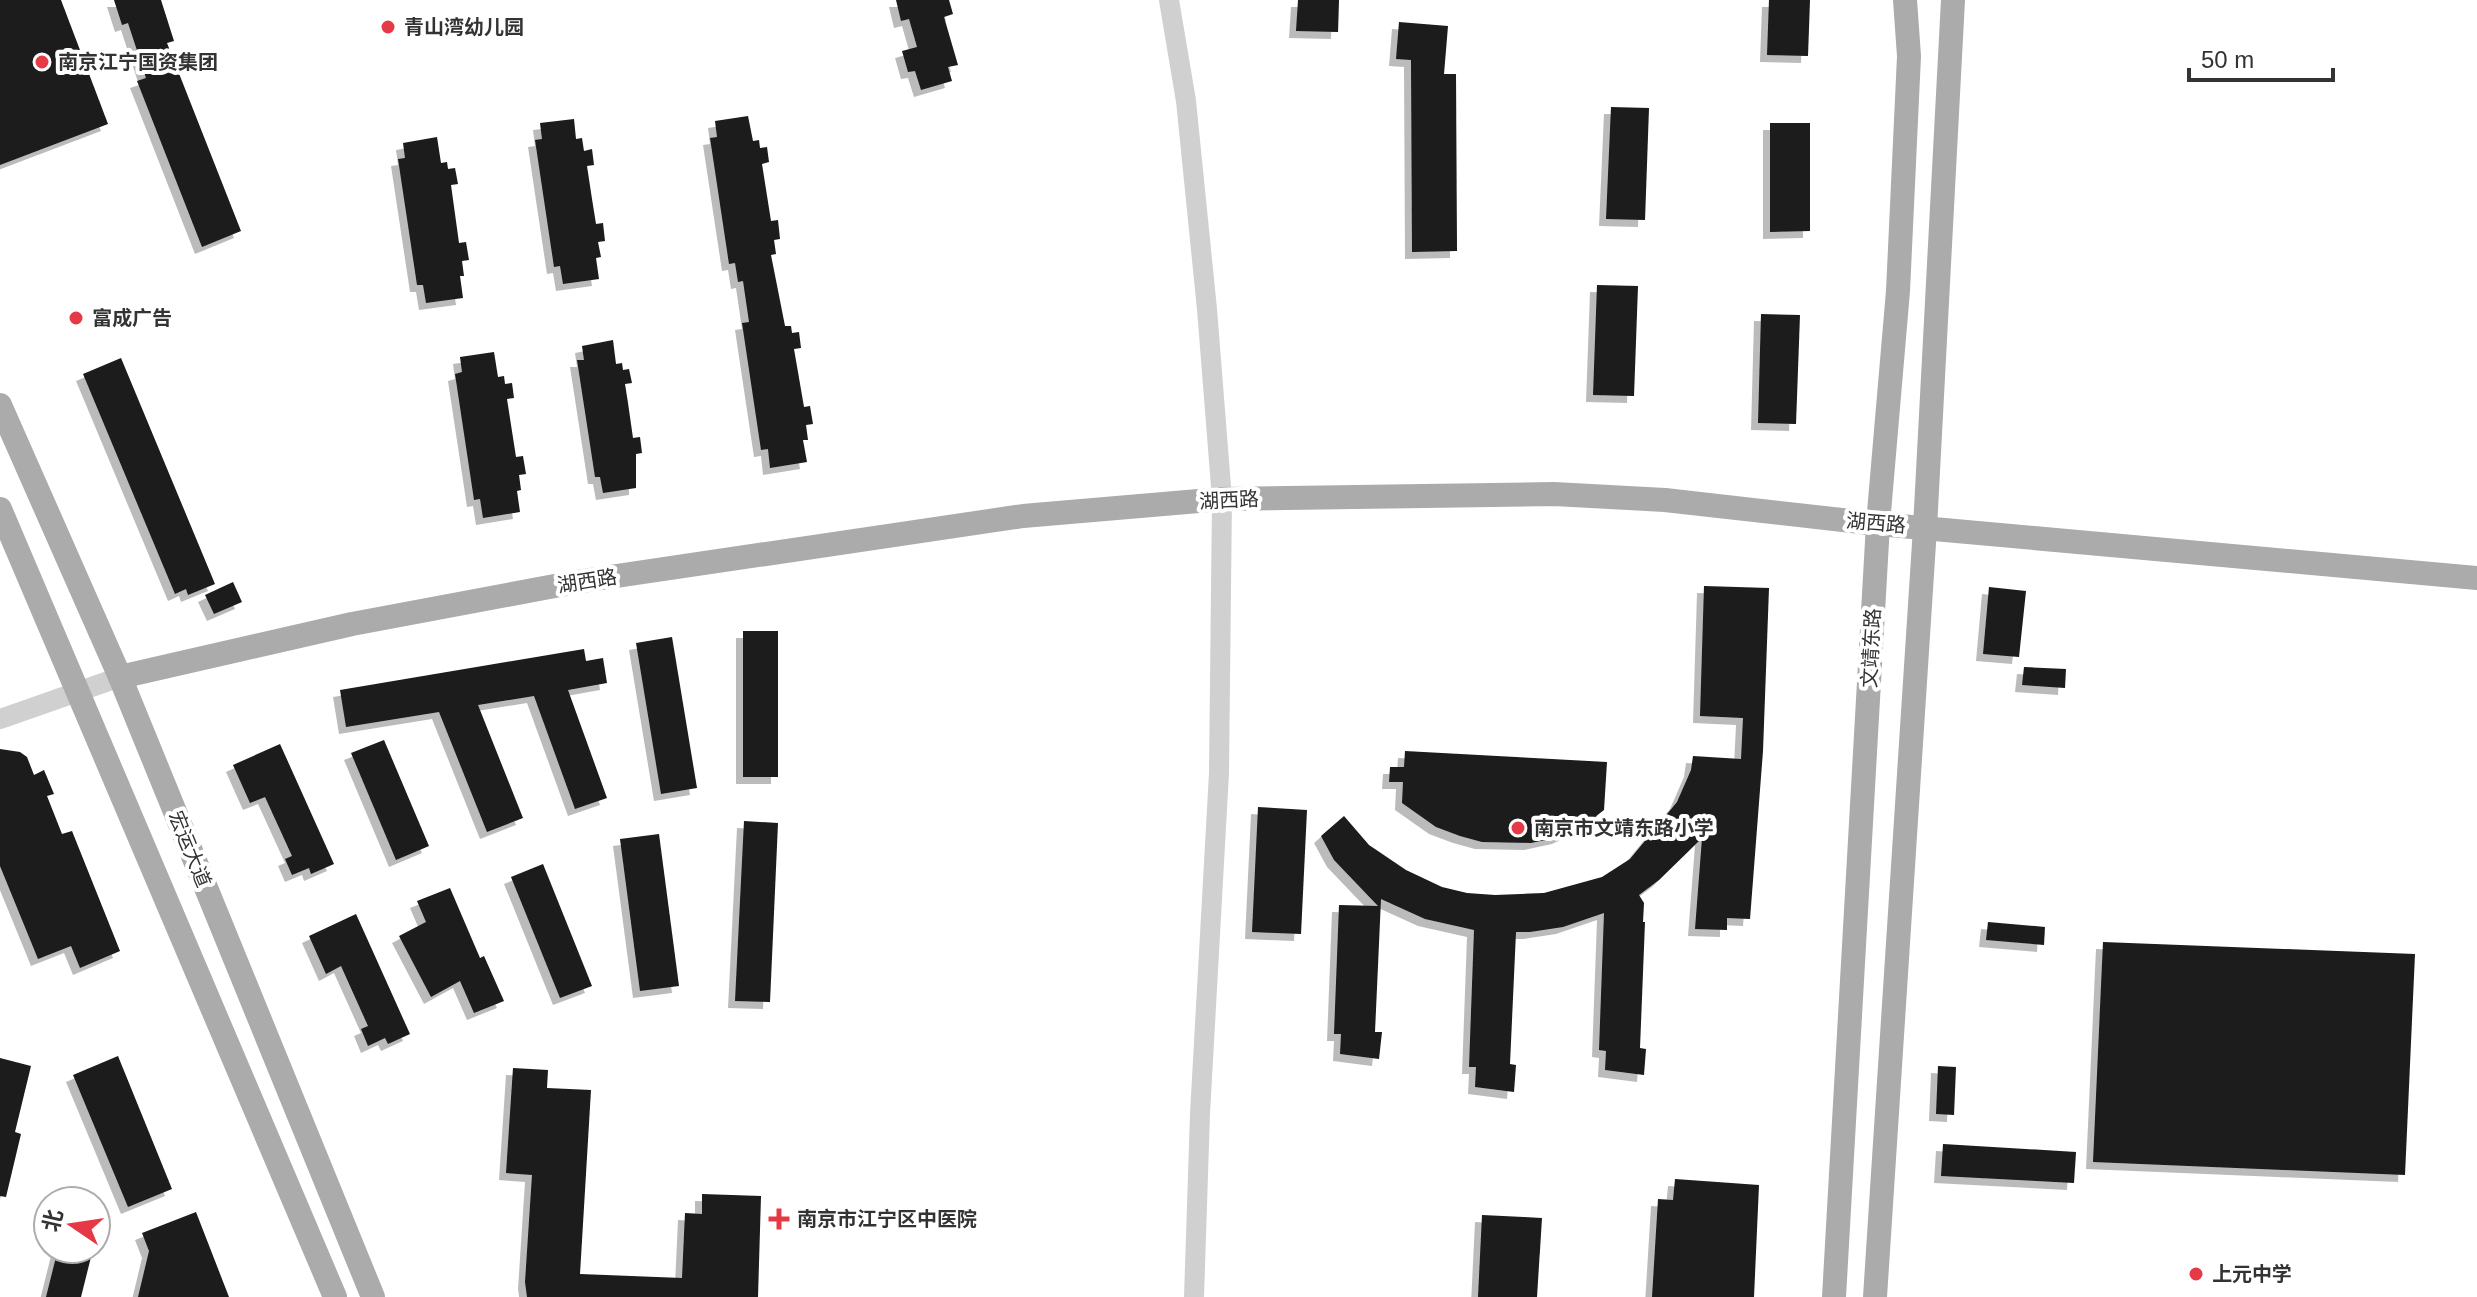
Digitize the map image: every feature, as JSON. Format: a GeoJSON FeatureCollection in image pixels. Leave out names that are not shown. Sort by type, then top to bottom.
{"type":"FeatureCollection","features":[{"type":"Feature","properties":{"kind":"main road","name":"文靖东路"},"geometry":{"type":"LineString","coordinates":[[1834,1297],[1878,524],[1898,291],[1909,56],[1905,0]]}},
{"type":"Feature","properties":{"kind":"main road"},"geometry":{"type":"LineString","coordinates":[[1875,1297],[1925,528],[1953,0]]}},
{"type":"Feature","properties":{"kind":"main road","name":"宏运大道"},"geometry":{"type":"LineString","coordinates":[[0,405],[120,677],[373,1297]]}},
{"type":"Feature","properties":{"kind":"main road","name":"湖西路"},"geometry":{"type":"LineString","coordinates":[[120,677],[352,624],[576,582],[1023,516],[1222,499],[1554,494],[1665,500],[1878,524],[2477,578]]}},
{"type":"Feature","properties":{"kind":"main road","name":"宏运大道"},"geometry":{"type":"LineString","coordinates":[[0,509],[335,1297]]}},
{"type":"Feature","properties":{"kind":"street"},"geometry":{"type":"LineString","coordinates":[[1169,0],[1186,101],[1222,499],[1219,773],[1200,1114],[1194,1297]]}},
{"type":"Feature","properties":{"kind":"street","name":"湖西路"},"geometry":{"type":"LineString","coordinates":[[0,719],[120,677]]}},
{"type":"Feature","properties":{"kind":"building","name":"南京江宁国资集团"},"geometry":{"type":"Polygon","coordinates":[[[0,0],[61,0],[108,124],[0,165],[0,0]]]}},
{"type":"Feature","properties":{"kind":"building"},"geometry":{"type":"Polygon","coordinates":[[[114,0],[161,0],[174,41],[167,43],[241,231],[202,247],[137,81],[146,78],[128,23],[122,25],[114,0]]]}},
{"type":"Feature","properties":{"kind":"building"},"geometry":{"type":"Polygon","coordinates":[[[896,0],[949,0],[953,14],[944,17],[958,65],[948,67],[952,81],[921,90],[915,71],[908,72],[902,51],[917,47],[909,19],[901,21],[896,0]]]}},
{"type":"Feature","properties":{"kind":"building"},"geometry":{"type":"Polygon","coordinates":[[[1298,0],[1339,0],[1338,32],[1296,31],[1298,0]]]}},
{"type":"Feature","properties":{"kind":"building"},"geometry":{"type":"Polygon","coordinates":[[[1769,0],[1810,0],[1808,56],[1767,55],[1769,0]]]}},
{"type":"Feature","properties":{"kind":"building"},"geometry":{"type":"Polygon","coordinates":[[[1399,22],[1448,26],[1444,74],[1456,74],[1457,251],[1412,252],[1411,60],[1396,59],[1399,22]]]}},
{"type":"Feature","properties":{"kind":"building"},"geometry":{"type":"Polygon","coordinates":[[[1611,107],[1649,108],[1645,220],[1606,219],[1611,107]]]}},
{"type":"Feature","properties":{"kind":"building"},"geometry":{"type":"Polygon","coordinates":[[[748,116],[753,141],[759,140],[760,148],[767,147],[769,162],[762,164],[771,221],[778,220],[780,239],[774,240],[776,254],[771,255],[785,326],[791,326],[792,333],[799,332],[801,348],[794,349],[804,407],[810,406],[813,424],[806,425],[808,440],[803,440],[807,462],[770,468],[768,449],[761,450],[742,323],[749,322],[743,281],[738,282],[735,263],[729,264],[710,138],[717,137],[715,121],[748,116]]]}},
{"type":"Feature","properties":{"kind":"building"},"geometry":{"type":"Polygon","coordinates":[[[574,119],[576,139],[582,138],[584,151],[592,149],[594,165],[587,166],[596,224],[603,223],[605,241],[598,242],[601,257],[596,258],[599,279],[563,284],[560,266],[554,267],[535,140],[542,139],[540,123],[574,119]]]}},
{"type":"Feature","properties":{"kind":"building"},"geometry":{"type":"Polygon","coordinates":[[[1770,123],[1810,123],[1810,231],[1770,232],[1770,123]]]}},
{"type":"Feature","properties":{"kind":"building"},"geometry":{"type":"Polygon","coordinates":[[[437,137],[441,163],[447,162],[448,169],[455,168],[458,184],[451,185],[459,243],[466,242],[469,260],[462,261],[464,276],[460,276],[463,298],[426,303],[423,285],[417,285],[398,159],[405,158],[403,143],[437,137]]]}},
{"type":"Feature","properties":{"kind":"building"},"geometry":{"type":"Polygon","coordinates":[[[1597,285],[1638,286],[1634,396],[1593,395],[1597,285]]]}},
{"type":"Feature","properties":{"kind":"building"},"geometry":{"type":"Polygon","coordinates":[[[1761,314],[1800,315],[1796,424],[1758,423],[1761,314]]]}},
{"type":"Feature","properties":{"kind":"building"},"geometry":{"type":"Polygon","coordinates":[[[613,340],[616,364],[622,363],[623,370],[629,369],[632,383],[625,384],[633,438],[640,437],[642,453],[636,454],[636,488],[603,493],[600,477],[595,477],[577,360],[584,360],[582,346],[613,340]]]}},
{"type":"Feature","properties":{"kind":"building"},"geometry":{"type":"Polygon","coordinates":[[[494,352],[498,377],[504,376],[505,384],[512,383],[514,398],[507,399],[516,457],[523,456],[526,474],[519,475],[521,490],[517,491],[520,512],[483,518],[480,499],[474,500],[455,374],[462,372],[460,357],[494,352]]]}},
{"type":"Feature","properties":{"kind":"building"},"geometry":{"type":"Polygon","coordinates":[[[121,358],[215,584],[188,595],[186,589],[175,594],[83,374],[121,358]]]}},
{"type":"Feature","properties":{"kind":"building"},"geometry":{"type":"Polygon","coordinates":[[[233,582],[242,602],[214,614],[205,595],[233,582]]]}},
{"type":"Feature","properties":{"kind":"building"},"geometry":{"type":"Polygon","coordinates":[[[1704,586],[1769,588],[1763,751],[1750,919],[1727,918],[1727,930],[1695,929],[1702,838],[1639,895],[1644,903],[1645,922],[1640,1048],[1646,1049],[1644,1075],[1605,1070],[1606,1051],[1599,1050],[1604,913],[1563,927],[1516,932],[1510,1064],[1516,1065],[1514,1092],[1475,1087],[1476,1067],[1469,1067],[1474,930],[1425,919],[1381,899],[1375,1032],[1382,1032],[1379,1059],[1340,1054],[1341,1034],[1334,1034],[1339,905],[1378,906],[1334,860],[1321,836],[1344,816],[1369,845],[1406,870],[1442,887],[1467,893],[1544,893],[1602,877],[1630,859],[1677,802],[1691,770],[1693,756],[1741,759],[1743,718],[1700,716],[1704,586]]]}},
{"type":"Feature","properties":{"kind":"building"},"geometry":{"type":"Polygon","coordinates":[[[1989,587],[2026,591],[2019,657],[1983,654],[1989,587]]]}},
{"type":"Feature","properties":{"kind":"building"},"geometry":{"type":"Polygon","coordinates":[[[743,631],[778,631],[778,777],[743,777],[743,631]]]}},
{"type":"Feature","properties":{"kind":"building"},"geometry":{"type":"Polygon","coordinates":[[[672,637],[697,788],[661,794],[636,643],[672,637]]]}},
{"type":"Feature","properties":{"kind":"building"},"geometry":{"type":"Polygon","coordinates":[[[584,649],[586,661],[603,658],[607,683],[568,690],[607,798],[575,809],[534,696],[478,705],[523,818],[487,832],[439,712],[346,727],[340,690],[584,649]]]}},
{"type":"Feature","properties":{"kind":"building"},"geometry":{"type":"Polygon","coordinates":[[[2024,667],[2066,669],[2065,688],[2022,685],[2024,667]]]}},
{"type":"Feature","properties":{"kind":"building"},"geometry":{"type":"Polygon","coordinates":[[[384,740],[429,846],[396,860],[351,753],[384,740]]]}},
{"type":"Feature","properties":{"kind":"building"},"geometry":{"type":"Polygon","coordinates":[[[280,744],[334,864],[311,874],[309,868],[292,875],[285,859],[292,856],[265,797],[250,803],[233,765],[280,744]]]}},
{"type":"Feature","properties":{"kind":"building"},"geometry":{"type":"Polygon","coordinates":[[[0,749],[20,752],[27,757],[34,775],[44,770],[54,794],[47,796],[62,834],[72,831],[120,951],[80,968],[71,946],[38,959],[0,866],[0,749]]]}},
{"type":"Feature","properties":{"kind":"building"},"geometry":{"type":"Polygon","coordinates":[[[1405,751],[1607,762],[1604,810],[1586,824],[1559,837],[1531,843],[1482,842],[1460,836],[1436,827],[1402,803],[1403,782],[1389,782],[1390,767],[1404,767],[1405,751]]]}},
{"type":"Feature","properties":{"kind":"building"},"geometry":{"type":"Polygon","coordinates":[[[1258,807],[1307,810],[1301,934],[1252,932],[1258,807]]]}},
{"type":"Feature","properties":{"kind":"building"},"geometry":{"type":"Polygon","coordinates":[[[744,821],[778,823],[770,1002],[735,1001],[744,821]]]}},
{"type":"Feature","properties":{"kind":"building"},"geometry":{"type":"Polygon","coordinates":[[[659,834],[679,986],[640,991],[620,839],[659,834]]]}},
{"type":"Feature","properties":{"kind":"building"},"geometry":{"type":"Polygon","coordinates":[[[543,864],[592,986],[560,998],[511,877],[543,864]]]}},
{"type":"Feature","properties":{"kind":"building"},"geometry":{"type":"Polygon","coordinates":[[[450,888],[480,958],[484,956],[504,1001],[474,1013],[460,981],[431,997],[399,936],[426,922],[417,901],[450,888]]]}},
{"type":"Feature","properties":{"kind":"building"},"geometry":{"type":"Polygon","coordinates":[[[356,914],[410,1034],[388,1044],[385,1038],[368,1046],[361,1029],[368,1026],[341,966],[326,974],[309,936],[356,914]]]}},
{"type":"Feature","properties":{"kind":"building"},"geometry":{"type":"Polygon","coordinates":[[[1988,922],[2045,927],[2044,945],[1986,940],[1988,922]]]}},
{"type":"Feature","properties":{"kind":"building"},"geometry":{"type":"Polygon","coordinates":[[[2103,942],[2415,954],[2405,1175],[2093,1162],[2103,942]]]}},
{"type":"Feature","properties":{"kind":"building"},"geometry":{"type":"Polygon","coordinates":[[[118,1056],[172,1189],[128,1207],[73,1075],[118,1056]]]}},
{"type":"Feature","properties":{"kind":"building"},"geometry":{"type":"Polygon","coordinates":[[[0,1058],[31,1066],[15,1132],[21,1134],[6,1197],[0,1196],[0,1058]]]}},
{"type":"Feature","properties":{"kind":"building"},"geometry":{"type":"Polygon","coordinates":[[[1938,1066],[1956,1067],[1954,1115],[1936,1114],[1938,1066]]]}},
{"type":"Feature","properties":{"kind":"building"},"geometry":{"type":"Polygon","coordinates":[[[513,1068],[548,1070],[547,1088],[591,1090],[580,1274],[682,1278],[685,1213],[702,1214],[702,1194],[761,1196],[758,1297],[527,1297],[525,1282],[532,1175],[506,1173],[513,1068]]]}},
{"type":"Feature","properties":{"kind":"building"},"geometry":{"type":"Polygon","coordinates":[[[1943,1144],[2076,1152],[2074,1183],[1941,1176],[1943,1144]]]}},
{"type":"Feature","properties":{"kind":"building"},"geometry":{"type":"Polygon","coordinates":[[[1675,1179],[1759,1185],[1754,1297],[1652,1297],[1658,1199],[1673,1200],[1675,1179]]]}},
{"type":"Feature","properties":{"kind":"building"},"geometry":{"type":"Polygon","coordinates":[[[196,1212],[229,1297],[138,1297],[149,1251],[142,1233],[196,1212]]]}},
{"type":"Feature","properties":{"kind":"building"},"geometry":{"type":"Polygon","coordinates":[[[1482,1215],[1542,1218],[1537,1297],[1478,1297],[1482,1215]]]}},
{"type":"Feature","properties":{"kind":"building"},"geometry":{"type":"Polygon","coordinates":[[[54,1265],[89,1265],[81,1297],[46,1297],[54,1265]]]}},
{"type":"Feature","properties":{"kind":"place","name":"青山湾幼儿园"},"geometry":{"type":"Point","coordinates":[388,27]}},
{"type":"Feature","properties":{"kind":"place","name":"南京江宁国资集团"},"geometry":{"type":"Point","coordinates":[42,62]}},
{"type":"Feature","properties":{"kind":"place","name":"富成广告"},"geometry":{"type":"Point","coordinates":[76,318]}},
{"type":"Feature","properties":{"kind":"place","name":"南京市文靖东路小学"},"geometry":{"type":"Point","coordinates":[1518,828]}},
{"type":"Feature","properties":{"kind":"place","name":"南京市江宁区中医院"},"geometry":{"type":"Point","coordinates":[779,1219]}},
{"type":"Feature","properties":{"kind":"place","name":"上元中学"},"geometry":{"type":"Point","coordinates":[2196,1274]}}]}
